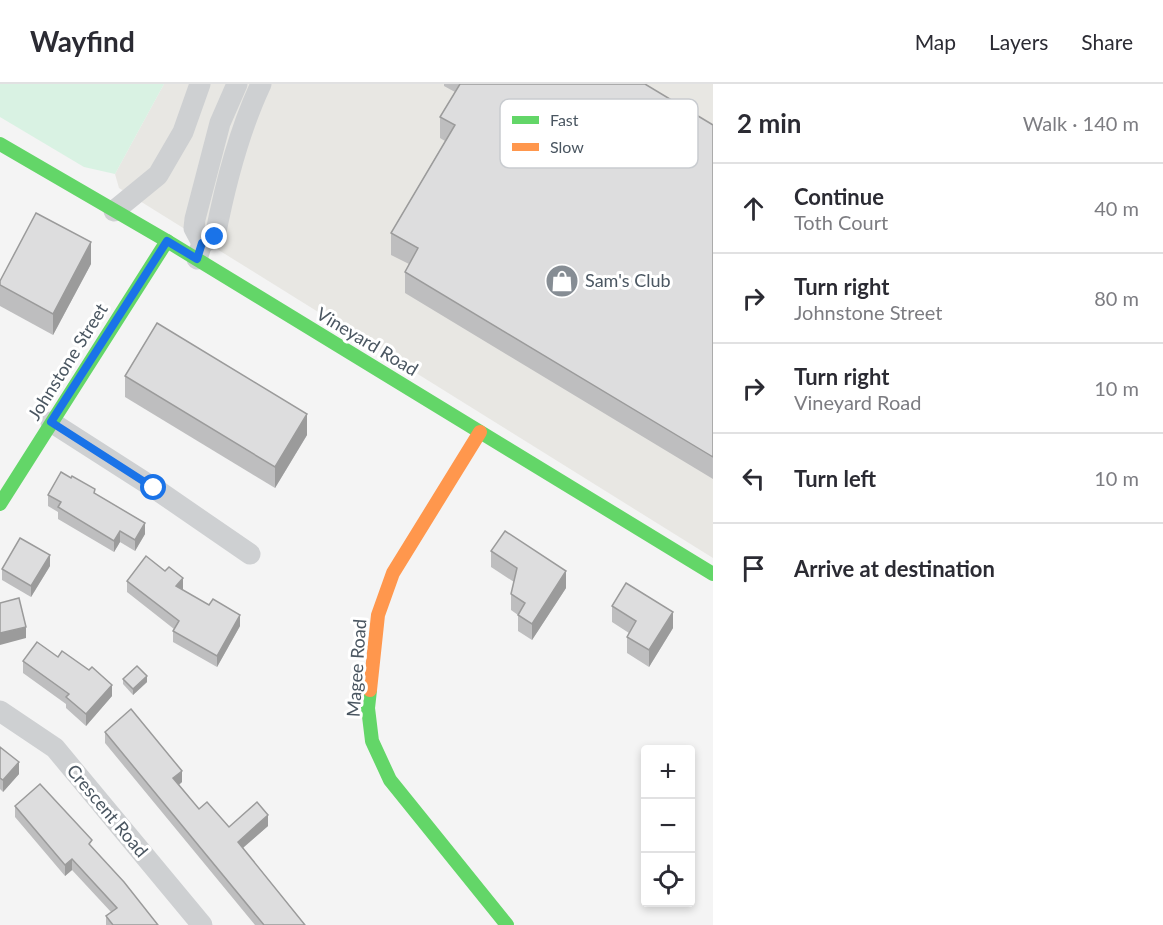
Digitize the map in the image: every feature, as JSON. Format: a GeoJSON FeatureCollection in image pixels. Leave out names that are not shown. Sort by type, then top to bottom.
{"type":"FeatureCollection","features":[{"type":"Feature","properties":{"kind":"street"},"geometry":{"type":"LineString","coordinates":[[114,211],[158,175],[183,132],[200,84]]}},
{"type":"Feature","properties":{"kind":"street"},"geometry":{"type":"LineString","coordinates":[[237,84],[220,123],[195,219],[194,228],[199,251],[215,237],[235,150],[249,108],[261,84]]}},
{"type":"Feature","properties":{"kind":"street","name":"Vineyard Road"},"geometry":{"type":"LineString","coordinates":[[0,144],[167,241],[199,251],[480,432],[713,574]]}},
{"type":"Feature","properties":{"kind":"street","name":"Johnstone Street"},"geometry":{"type":"LineString","coordinates":[[0,504],[167,241]]}},
{"type":"Feature","properties":{"kind":"street"},"geometry":{"type":"LineString","coordinates":[[51,422],[154,488],[249,554]]}},
{"type":"Feature","properties":{"kind":"street","name":"Magee Road"},"geometry":{"type":"LineString","coordinates":[[480,432],[393,573],[378,615],[368,708],[372,741],[390,780],[507,925]]}},
{"type":"Feature","properties":{"kind":"street","name":"Crescent Road"},"geometry":{"type":"LineString","coordinates":[[0,711],[55,748],[202,925]]}},
{"type":"Feature","properties":{"kind":"shaded area"},"geometry":{"type":"Polygon","coordinates":[[[164,84],[713,84],[713,558],[119,188],[115,174],[164,84]]]}},
{"type":"Feature","properties":{"kind":"green space"},"geometry":{"type":"Polygon","coordinates":[[[0,84],[164,84],[115,174],[84,167],[0,117],[0,84]]]}},
{"type":"Feature","properties":{"kind":"building","name":"Sam's Club"},"geometry":{"type":"Polygon","coordinates":[[[460,84],[645,84],[670,99],[500,99],[500,168],[698,168],[698,116],[713,125],[713,457],[405,272],[418,248],[391,233],[455,125],[440,117],[460,84]]]}},
{"type":"Feature","properties":{"kind":"building"},"geometry":{"type":"Polygon","coordinates":[[[36,213],[91,242],[53,314],[0,285],[36,213]]]}},
{"type":"Feature","properties":{"kind":"building"},"geometry":{"type":"Polygon","coordinates":[[[157,323],[307,414],[275,467],[125,376],[157,323]]]}},
{"type":"Feature","properties":{"kind":"building"},"geometry":{"type":"Polygon","coordinates":[[[61,472],[95,489],[94,493],[145,523],[135,540],[120,531],[114,541],[58,507],[61,502],[48,495],[61,472]]]}},
{"type":"Feature","properties":{"kind":"building"},"geometry":{"type":"Polygon","coordinates":[[[505,531],[566,571],[532,624],[518,615],[525,603],[511,594],[517,568],[491,551],[505,531]]]}},
{"type":"Feature","properties":{"kind":"building"},"geometry":{"type":"Polygon","coordinates":[[[20,538],[50,555],[31,586],[2,569],[20,538]]]}},
{"type":"Feature","properties":{"kind":"building"},"geometry":{"type":"Polygon","coordinates":[[[146,556],[165,571],[169,567],[183,578],[176,586],[209,605],[213,599],[240,615],[217,656],[173,631],[179,621],[127,581],[146,556]]]}},
{"type":"Feature","properties":{"kind":"building"},"geometry":{"type":"Polygon","coordinates":[[[626,583],[673,612],[649,650],[627,637],[636,621],[612,606],[626,583]]]}},
{"type":"Feature","properties":{"kind":"building"},"geometry":{"type":"Polygon","coordinates":[[[19,598],[26,627],[0,633],[0,603],[19,598]]]}},
{"type":"Feature","properties":{"kind":"building"},"geometry":{"type":"Polygon","coordinates":[[[37,642],[58,657],[62,651],[89,670],[92,667],[112,685],[86,714],[66,697],[69,694],[23,661],[37,642]]]}},
{"type":"Feature","properties":{"kind":"building"},"geometry":{"type":"Polygon","coordinates":[[[137,666],[147,676],[133,689],[123,679],[137,666]]]}},
{"type":"Feature","properties":{"kind":"building"},"geometry":{"type":"Polygon","coordinates":[[[131,709],[182,771],[173,778],[199,809],[207,802],[229,827],[257,802],[268,815],[238,842],[305,925],[264,925],[105,732],[131,709]]]}},
{"type":"Feature","properties":{"kind":"building"},"geometry":{"type":"Polygon","coordinates":[[[0,747],[19,762],[3,780],[0,778],[0,747]]]}},
{"type":"Feature","properties":{"kind":"building"},"geometry":{"type":"Polygon","coordinates":[[[40,784],[92,840],[89,844],[124,882],[158,925],[113,925],[106,916],[117,908],[72,859],[65,865],[15,806],[40,784]]]}},
{"type":"Feature","properties":{"kind":"traffic: fast"},"geometry":{"type":"LineString","coordinates":[[0,144],[167,241],[713,574]]}},
{"type":"Feature","properties":{"kind":"traffic: fast"},"geometry":{"type":"LineString","coordinates":[[0,504],[167,241]]}},
{"type":"Feature","properties":{"kind":"traffic: fast"},"geometry":{"type":"LineString","coordinates":[[370,690],[368,708],[372,741],[390,780],[507,925]]}},
{"type":"Feature","properties":{"kind":"traffic: slow"},"geometry":{"type":"LineString","coordinates":[[370,690],[378,615],[393,573],[480,432]]}},
{"type":"Feature","properties":{"kind":"place","name":"Sam's Club"},"geometry":{"type":"Point","coordinates":[562,281]}},
{"type":"Feature","properties":{"kind":"route"},"geometry":{"type":"LineString","coordinates":[[154,488],[51,422],[167,241],[197,259],[202,243],[215,237]]}}]}
